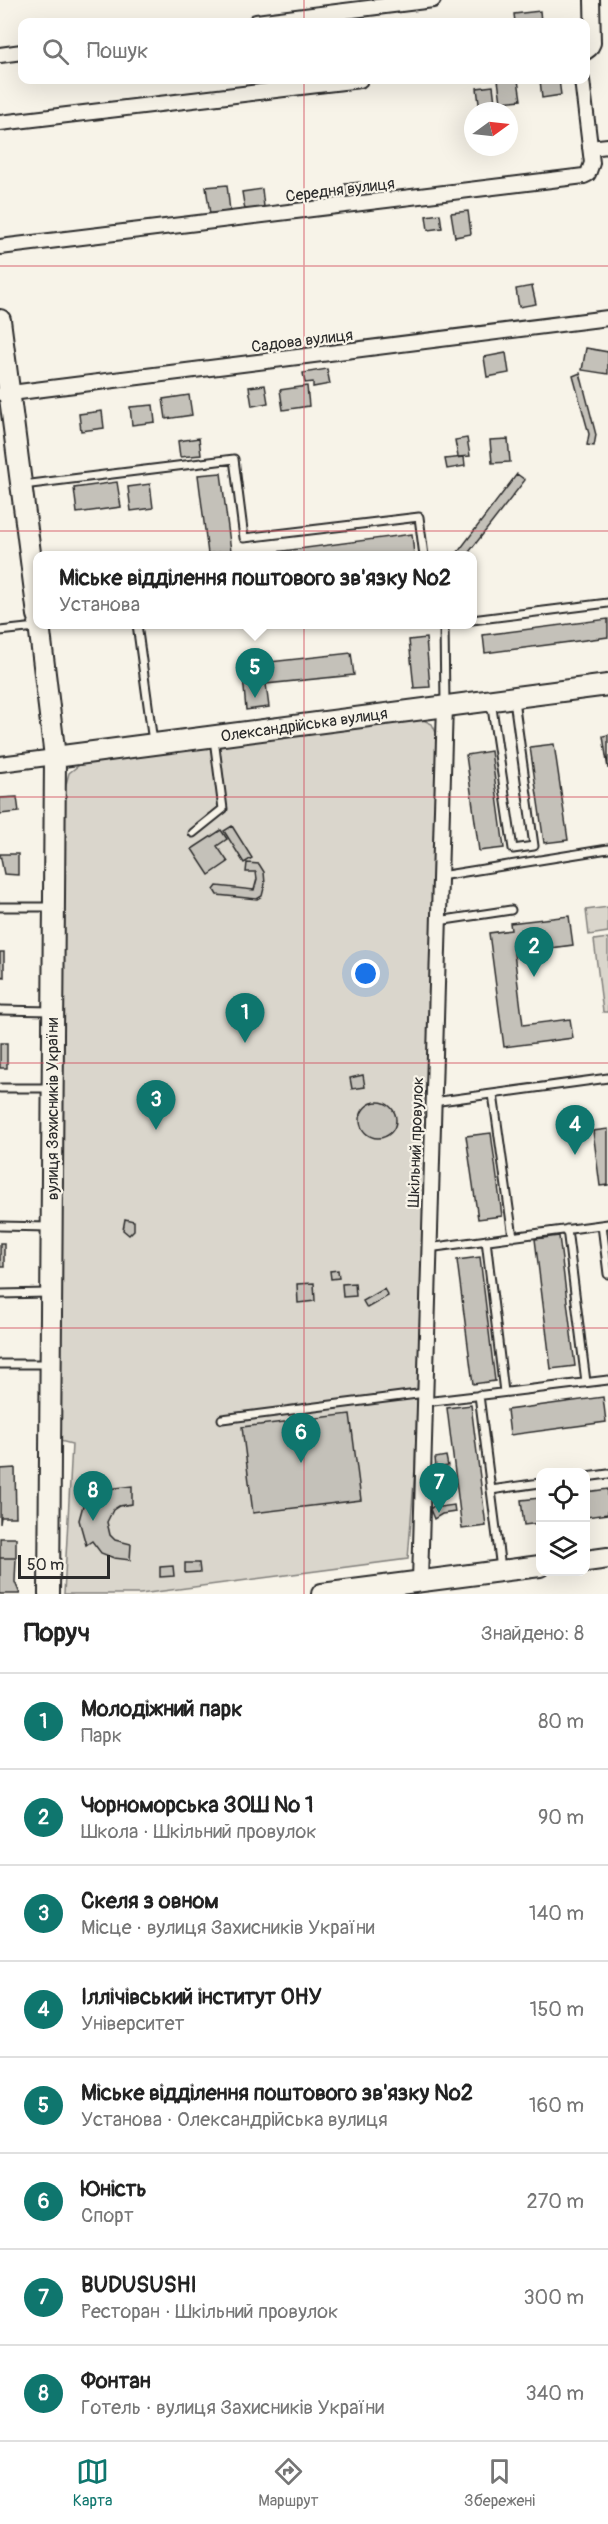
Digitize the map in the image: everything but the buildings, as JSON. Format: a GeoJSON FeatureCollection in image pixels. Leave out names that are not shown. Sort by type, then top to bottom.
{"type":"FeatureCollection","features":[{"type":"Feature","properties":{"kind":"main road","name":"вулиця Захисників України"},"geometry":{"type":"LineString","coordinates":[[0,320],[5,394],[22,485],[33,579]]}},
{"type":"Feature","properties":{"kind":"main road","name":"вулиця Захисників України"},"geometry":{"type":"LineString","coordinates":[[39,629],[55,757],[49,1594]]}},
{"type":"Feature","properties":{"kind":"main road","name":"Олександрійська вулиця"},"geometry":{"type":"LineString","coordinates":[[55,757],[446,704],[608,685]]}},
{"type":"Feature","properties":{"kind":"main road"},"geometry":{"type":"LineString","coordinates":[[590,1560],[608,1558]]}},
{"type":"Feature","properties":{"kind":"main road"},"geometry":{"type":"LineString","coordinates":[[322,1594],[536,1567]]}},
{"type":"Feature","properties":{"kind":"street"},"geometry":{"type":"LineString","coordinates":[[288,18],[433,0]]}},
{"type":"Feature","properties":{"kind":"street"},"geometry":{"type":"LineString","coordinates":[[590,49],[593,43],[592,0]]}},
{"type":"Feature","properties":{"kind":"street"},"geometry":{"type":"LineString","coordinates":[[0,55],[18,53]]}},
{"type":"Feature","properties":{"kind":"street"},"geometry":{"type":"LineString","coordinates":[[0,123],[327,84]]}},
{"type":"Feature","properties":{"kind":"street","name":"Середня вулиця"},"geometry":{"type":"LineString","coordinates":[[0,247],[579,177],[588,174],[591,170],[582,84]]}},
{"type":"Feature","properties":{"kind":"street"},"geometry":{"type":"LineString","coordinates":[[590,148],[608,146]]}},
{"type":"Feature","properties":{"kind":"street","name":"Садова вулиця"},"geometry":{"type":"LineString","coordinates":[[5,394],[608,318]]}},
{"type":"Feature","properties":{"kind":"street","name":"Шкільний провулок"},"geometry":{"type":"LineString","coordinates":[[420,1581],[428,1248],[446,704]]}},
{"type":"Feature","properties":{"kind":"street","name":"Олександрійська вулиця"},"geometry":{"type":"LineString","coordinates":[[0,764],[55,757]]}},
{"type":"Feature","properties":{"kind":"lane"},"geometry":{"type":"LineString","coordinates":[[22,485],[234,459],[244,538],[419,517],[423,551]]}},
{"type":"Feature","properties":{"kind":"lane"},"geometry":{"type":"LineString","coordinates":[[477,619],[608,603]]}},
{"type":"Feature","properties":{"kind":"lane"},"geometry":{"type":"LineString","coordinates":[[0,631],[33,623]]}},
{"type":"Feature","properties":{"kind":"lane"},"geometry":{"type":"LineString","coordinates":[[138,629],[153,744]]}},
{"type":"Feature","properties":{"kind":"lane"},"geometry":{"type":"LineString","coordinates":[[444,629],[446,704]]}},
{"type":"Feature","properties":{"kind":"lane"},"geometry":{"type":"LineString","coordinates":[[490,699],[513,849],[534,846],[513,696]]}},
{"type":"Feature","properties":{"kind":"lane"},"geometry":{"type":"LineString","coordinates":[[193,833],[223,809],[214,736]]}},
{"type":"Feature","properties":{"kind":"lane"},"geometry":{"type":"LineString","coordinates":[[440,876],[608,849]]}},
{"type":"Feature","properties":{"kind":"lane"},"geometry":{"type":"LineString","coordinates":[[0,907],[54,907]]}},
{"type":"Feature","properties":{"kind":"lane"},"geometry":{"type":"LineString","coordinates":[[438,921],[511,910]]}},
{"type":"Feature","properties":{"kind":"lane"},"geometry":{"type":"LineString","coordinates":[[0,1010],[53,1011]]}},
{"type":"Feature","properties":{"kind":"lane"},"geometry":{"type":"LineString","coordinates":[[433,1102],[608,1078]]}},
{"type":"Feature","properties":{"kind":"lane"},"geometry":{"type":"LineString","coordinates":[[0,1088],[52,1088]]}},
{"type":"Feature","properties":{"kind":"lane"},"geometry":{"type":"LineString","coordinates":[[493,1094],[513,1236]]}},
{"type":"Feature","properties":{"kind":"lane"},"geometry":{"type":"LineString","coordinates":[[428,1248],[605,1224],[608,1274]]}},
{"type":"Feature","properties":{"kind":"lane"},"geometry":{"type":"LineString","coordinates":[[0,1226],[52,1227]]}},
{"type":"Feature","properties":{"kind":"lane"},"geometry":{"type":"LineString","coordinates":[[567,1229],[586,1382]]}},
{"type":"Feature","properties":{"kind":"lane"},"geometry":{"type":"LineString","coordinates":[[486,1240],[504,1392]]}},
{"type":"Feature","properties":{"kind":"lane"},"geometry":{"type":"LineString","coordinates":[[0,1294],[51,1293]]}},
{"type":"Feature","properties":{"kind":"lane"},"geometry":{"type":"LineString","coordinates":[[0,1364],[50,1364]]}},
{"type":"Feature","properties":{"kind":"lane"},"geometry":{"type":"LineString","coordinates":[[222,1419],[425,1398],[479,1395],[608,1380]]}},
{"type":"Feature","properties":{"kind":"lane"},"geometry":{"type":"LineString","coordinates":[[479,1395],[501,1571]]}},
{"type":"Feature","properties":{"kind":"lane"},"geometry":{"type":"LineString","coordinates":[[590,1476],[608,1474]]}},
{"type":"Feature","properties":{"kind":"lane"},"geometry":{"type":"LineString","coordinates":[[491,1490],[536,1484]]}},
{"type":"Feature","properties":{"kind":"shaded area"},"geometry":{"type":"Polygon","coordinates":[[[419,718],[432,724],[438,737],[415,1468],[408,1559],[140,1594],[64,1594],[72,1444],[60,1441],[65,788],[69,773],[82,763],[419,718]]]}},
{"type":"Feature","properties":{"kind":"shaded area"},"geometry":{"type":"Polygon","coordinates":[[[608,907],[608,932],[589,935],[586,910],[608,907]]]}},
{"type":"Feature","properties":{"kind":"shaded area"},"geometry":{"type":"Polygon","coordinates":[[[608,938],[608,1012],[603,1012],[594,940],[608,938]]]}},
{"type":"Feature","properties":{"kind":"place","name":"Міське відділення поштового зв'язку №2"},"geometry":{"type":"Point","coordinates":[255,698]}},
{"type":"Feature","properties":{"kind":"place","name":"Чорноморська ЗОШ № 1"},"geometry":{"type":"Point","coordinates":[534,977]}},
{"type":"Feature","properties":{"kind":"place","name":"Молодіжний парк"},"geometry":{"type":"Point","coordinates":[245,1043]}},
{"type":"Feature","properties":{"kind":"place","name":"Скеля з овном"},"geometry":{"type":"Point","coordinates":[156,1130]}},
{"type":"Feature","properties":{"kind":"place","name":"Іллічівський інститут ОНУ"},"geometry":{"type":"Point","coordinates":[575,1155]}},
{"type":"Feature","properties":{"kind":"place","name":"Юність"},"geometry":{"type":"Point","coordinates":[301,1463]}},
{"type":"Feature","properties":{"kind":"place","name":"BUDUSUSHI"},"geometry":{"type":"Point","coordinates":[439,1513]}},
{"type":"Feature","properties":{"kind":"place","name":"Фонтан"},"geometry":{"type":"Point","coordinates":[93,1521]}}]}
